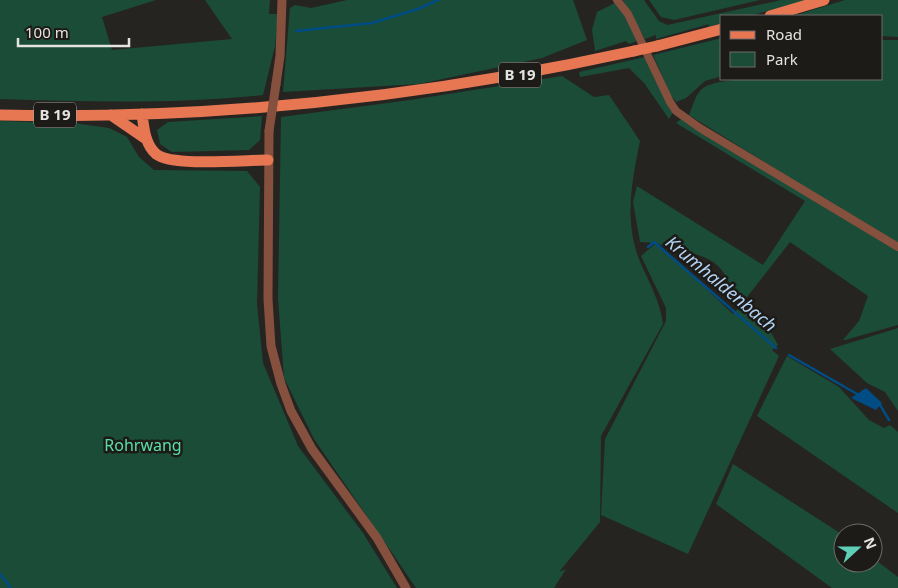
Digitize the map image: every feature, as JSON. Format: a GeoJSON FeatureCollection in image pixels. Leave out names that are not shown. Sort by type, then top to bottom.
{"type":"FeatureCollection","features":[{"type":"Feature","properties":{"kind":"main road"},"geometry":{"type":"LineString","coordinates":[[773,15],[824,0]]}},
{"type":"Feature","properties":{"kind":"main road","name":"B 19"},"geometry":{"type":"LineString","coordinates":[[0,115],[110,115],[272,107],[406,93],[536,72],[658,46],[720,30]]}},
{"type":"Feature","properties":{"kind":"main road"},"geometry":{"type":"LineString","coordinates":[[142,114],[146,139]]}},
{"type":"Feature","properties":{"kind":"main road"},"geometry":{"type":"LineString","coordinates":[[110,115],[146,139],[158,156],[170,160],[268,160]]}},
{"type":"Feature","properties":{"kind":"street"},"geometry":{"type":"LineString","coordinates":[[282,0],[281,38],[269,131],[268,160],[271,346],[281,384],[292,411],[312,450],[381,545],[406,588]]}},
{"type":"Feature","properties":{"kind":"street"},"geometry":{"type":"LineString","coordinates":[[617,0],[628,14],[676,111],[700,128],[898,247]]}},
{"type":"Feature","properties":{"kind":"green space"},"geometry":{"type":"Polygon","coordinates":[[[0,0],[156,0],[102,17],[112,50],[232,39],[205,0],[270,0],[269,14],[278,14],[275,46],[263,95],[164,101],[0,99],[0,0]]]}},
{"type":"Feature","properties":{"kind":"green space"},"geometry":{"type":"Polygon","coordinates":[[[347,0],[573,0],[587,40],[542,58],[419,84],[283,92],[290,8],[295,5],[311,8],[347,0]]]}},
{"type":"Feature","properties":{"kind":"green space"},"geometry":{"type":"Polygon","coordinates":[[[623,0],[644,0],[659,21],[667,25],[781,0],[807,0],[754,15],[720,15],[720,24],[708,27],[709,24],[656,39],[656,35],[645,39],[623,0]]]}},
{"type":"Feature","properties":{"kind":"green space"},"geometry":{"type":"Polygon","coordinates":[[[649,0],[760,0],[674,20],[661,17],[649,0]]]}},
{"type":"Feature","properties":{"kind":"green space"},"geometry":{"type":"Polygon","coordinates":[[[845,0],[898,0],[898,37],[883,36],[883,15],[796,15],[845,0]]]}},
{"type":"Feature","properties":{"kind":"green space"},"geometry":{"type":"Polygon","coordinates":[[[615,3],[626,17],[637,41],[629,44],[626,41],[595,51],[592,30],[597,12],[615,3]]]}},
{"type":"Feature","properties":{"kind":"green space"},"geometry":{"type":"Polygon","coordinates":[[[720,38],[720,77],[705,81],[686,98],[676,102],[670,94],[653,55],[720,38]]]}},
{"type":"Feature","properties":{"kind":"green space"},"geometry":{"type":"Polygon","coordinates":[[[883,40],[898,40],[898,245],[689,115],[700,91],[716,83],[736,80],[883,80],[883,40]]]}},
{"type":"Feature","properties":{"kind":"green space"},"geometry":{"type":"Polygon","coordinates":[[[645,57],[673,112],[669,119],[644,83],[629,68],[580,77],[579,72],[645,57]]]}},
{"type":"Feature","properties":{"kind":"green space"},"geometry":{"type":"Polygon","coordinates":[[[562,76],[594,97],[609,95],[640,141],[632,186],[632,230],[634,244],[656,299],[663,324],[601,436],[600,522],[559,572],[566,569],[554,588],[416,588],[314,439],[284,378],[278,298],[281,117],[410,100],[562,76]]]}},
{"type":"Feature","properties":{"kind":"green space"},"geometry":{"type":"Polygon","coordinates":[[[262,116],[260,140],[249,150],[172,152],[160,144],[157,130],[168,122],[262,116]]]}},
{"type":"Feature","properties":{"kind":"green space"},"geometry":{"type":"Polygon","coordinates":[[[681,119],[898,251],[898,325],[843,340],[859,321],[868,296],[790,242],[744,301],[736,300],[725,274],[707,258],[668,248],[657,243],[733,314],[738,309],[764,320],[778,345],[772,350],[779,356],[688,554],[601,515],[605,439],[666,321],[666,308],[641,256],[656,243],[640,242],[633,202],[637,186],[763,265],[805,201],[676,123],[681,119]]]}},
{"type":"Feature","properties":{"kind":"green space","name":"Rohrwang"},"geometry":{"type":"Polygon","coordinates":[[[0,121],[73,123],[109,128],[127,137],[139,157],[154,170],[247,171],[260,187],[257,304],[263,363],[298,446],[363,533],[397,588],[0,588],[0,121]]]}},
{"type":"Feature","properties":{"kind":"green space"},"geometry":{"type":"Polygon","coordinates":[[[898,328],[898,411],[885,392],[867,383],[830,349],[898,328]]]}},
{"type":"Feature","properties":{"kind":"green space"},"geometry":{"type":"Polygon","coordinates":[[[787,356],[839,387],[869,420],[884,428],[890,425],[898,432],[898,513],[757,416],[787,356]]]}},
{"type":"Feature","properties":{"kind":"green space"},"geometry":{"type":"Polygon","coordinates":[[[733,464],[833,529],[833,573],[883,573],[883,566],[898,577],[898,588],[832,588],[716,504],[733,464]]]}},
{"type":"Feature","properties":{"kind":"water"},"geometry":{"type":"Polygon","coordinates":[[[866,388],[882,403],[876,410],[851,398],[866,388]]]}},
{"type":"Feature","properties":{"kind":"waterway"},"geometry":{"type":"LineString","coordinates":[[296,31],[372,23],[418,9],[438,0]]}},
{"type":"Feature","properties":{"kind":"waterway","name":"Krumhaldenbach"},"geometry":{"type":"LineString","coordinates":[[648,247],[654,242],[776,348]]}},
{"type":"Feature","properties":{"kind":"waterway","name":"Krumhaldenbach"},"geometry":{"type":"LineString","coordinates":[[789,355],[857,394]]}},
{"type":"Feature","properties":{"kind":"waterway","name":"Krumhaldenbach"},"geometry":{"type":"LineString","coordinates":[[880,405],[889,420]]}},
{"type":"Feature","properties":{"kind":"waterway"},"geometry":{"type":"LineString","coordinates":[[0,574],[11,588]]}}]}
